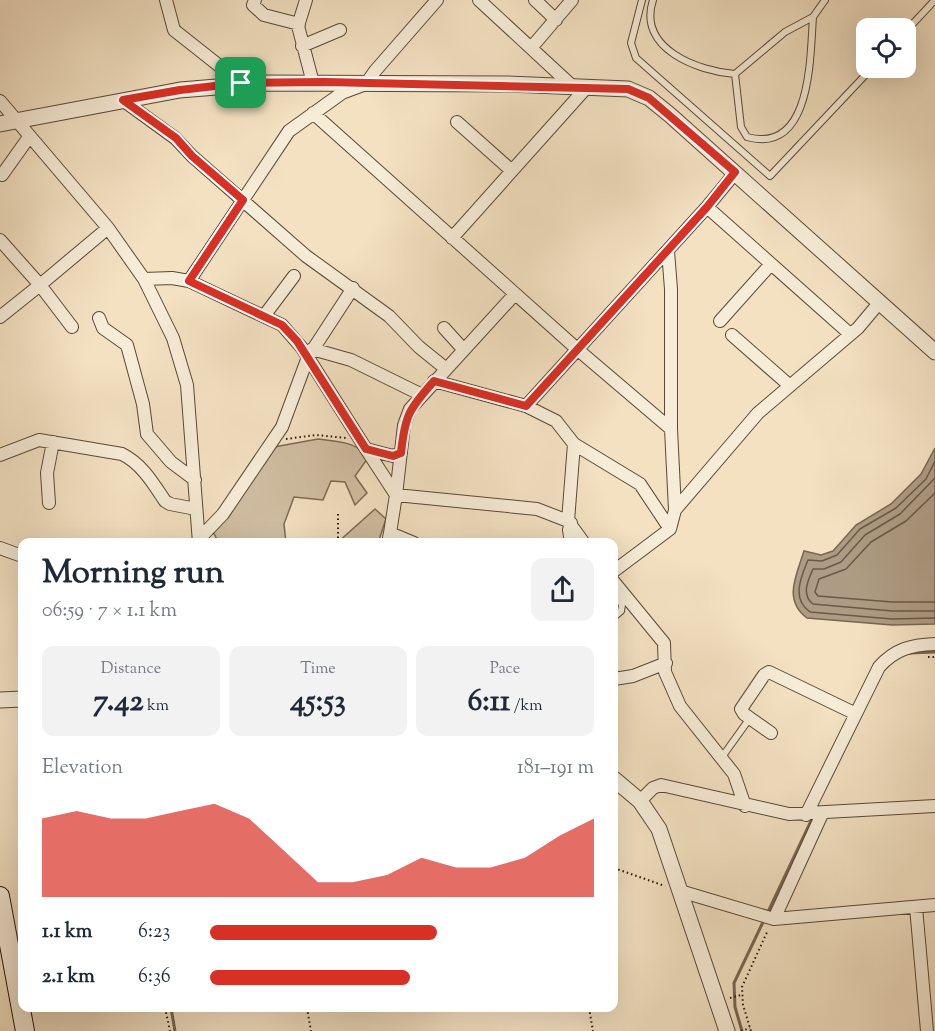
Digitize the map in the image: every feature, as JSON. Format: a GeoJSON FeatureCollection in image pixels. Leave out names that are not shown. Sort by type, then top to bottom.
{"type":"FeatureCollection","features":[{"type":"Feature","properties":{"kind":"main road"},"geometry":{"type":"LineString","coordinates":[[0,896],[18,989]]}},
{"type":"Feature","properties":{"kind":"main road"},"geometry":{"type":"LineString","coordinates":[[22,1012],[26,1031]]}},
{"type":"Feature","properties":{"kind":"street"},"geometry":{"type":"LineString","coordinates":[[166,0],[174,30],[241,83]]}},
{"type":"Feature","properties":{"kind":"street"},"geometry":{"type":"LineString","coordinates":[[255,0],[254,5],[264,15],[299,24]]}},
{"type":"Feature","properties":{"kind":"street"},"geometry":{"type":"LineString","coordinates":[[306,0],[299,24],[302,46],[313,83]]}},
{"type":"Feature","properties":{"kind":"street"},"geometry":{"type":"LineString","coordinates":[[189,281],[289,131],[342,93],[366,84],[437,0]]}},
{"type":"Feature","properties":{"kind":"street"},"geometry":{"type":"LineString","coordinates":[[479,0],[531,48],[579,87]]}},
{"type":"Feature","properties":{"kind":"street"},"geometry":{"type":"LineString","coordinates":[[535,0],[556,20]]}},
{"type":"Feature","properties":{"kind":"street"},"geometry":{"type":"LineString","coordinates":[[531,48],[572,0]]}},
{"type":"Feature","properties":{"kind":"street"},"geometry":{"type":"LineString","coordinates":[[302,46],[340,30]]}},
{"type":"Feature","properties":{"kind":"street"},"geometry":{"type":"LineString","coordinates":[[0,124],[180,90],[241,83],[579,87],[639,92],[735,172],[935,352]]}},
{"type":"Feature","properties":{"kind":"street"},"geometry":{"type":"LineString","coordinates":[[453,238],[512,171],[579,87]]}},
{"type":"Feature","properties":{"kind":"street"},"geometry":{"type":"LineString","coordinates":[[123,100],[176,138],[192,156],[306,256],[389,316],[419,347],[445,368]]}},
{"type":"Feature","properties":{"kind":"street"},"geometry":{"type":"LineString","coordinates":[[0,101],[108,228],[144,279],[173,338],[187,385],[199,538]]}},
{"type":"Feature","properties":{"kind":"street"},"geometry":{"type":"LineString","coordinates":[[313,113],[515,294],[671,429]]}},
{"type":"Feature","properties":{"kind":"street"},"geometry":{"type":"LineString","coordinates":[[457,122],[512,171]]}},
{"type":"Feature","properties":{"kind":"street"},"geometry":{"type":"LineString","coordinates":[[2,175],[29,137]]}},
{"type":"Feature","properties":{"kind":"street"},"geometry":{"type":"LineString","coordinates":[[526,406],[668,251],[735,172]]}},
{"type":"Feature","properties":{"kind":"street"},"geometry":{"type":"LineString","coordinates":[[707,207],[850,334]]}},
{"type":"Feature","properties":{"kind":"street"},"geometry":{"type":"LineString","coordinates":[[0,317],[108,228]]}},
{"type":"Feature","properties":{"kind":"street"},"geometry":{"type":"LineString","coordinates":[[0,240],[40,285],[72,327]]}},
{"type":"Feature","properties":{"kind":"street"},"geometry":{"type":"LineString","coordinates":[[618,568],[670,529],[675,510],[671,429],[671,289],[668,251]]}},
{"type":"Feature","properties":{"kind":"street"},"geometry":{"type":"LineString","coordinates":[[720,321],[771,264]]}},
{"type":"Feature","properties":{"kind":"street"},"geometry":{"type":"LineString","coordinates":[[264,316],[294,276]]}},
{"type":"Feature","properties":{"kind":"street"},"geometry":{"type":"LineString","coordinates":[[144,279],[172,278],[189,281],[282,325],[310,353],[363,444],[396,495]]}},
{"type":"Feature","properties":{"kind":"street"},"geometry":{"type":"LineString","coordinates":[[202,538],[223,514],[282,427],[310,353],[352,288]]}},
{"type":"Feature","properties":{"kind":"street"},"geometry":{"type":"LineString","coordinates":[[389,538],[407,417],[445,368],[515,294]]}},
{"type":"Feature","properties":{"kind":"street"},"geometry":{"type":"LineString","coordinates":[[675,510],[758,413],[850,334],[879,303]]}},
{"type":"Feature","properties":{"kind":"street"},"geometry":{"type":"LineString","coordinates":[[99,318],[103,328],[127,345],[143,404],[147,434],[171,462],[195,480]]}},
{"type":"Feature","properties":{"kind":"street"},"geometry":{"type":"LineString","coordinates":[[444,328],[463,349]]}},
{"type":"Feature","properties":{"kind":"street"},"geometry":{"type":"LineString","coordinates":[[732,335],[789,385]]}},
{"type":"Feature","properties":{"kind":"street"},"geometry":{"type":"LineString","coordinates":[[310,353],[351,360],[422,395]]}},
{"type":"Feature","properties":{"kind":"street"},"geometry":{"type":"LineString","coordinates":[[434,381],[526,406],[556,421],[574,444],[640,484],[670,529]]}},
{"type":"Feature","properties":{"kind":"street"},"geometry":{"type":"LineString","coordinates":[[0,455],[31,441],[53,442],[122,454],[133,459],[170,504],[196,509]]}},
{"type":"Feature","properties":{"kind":"street"},"geometry":{"type":"LineString","coordinates":[[50,503],[47,473],[53,442]]}},
{"type":"Feature","properties":{"kind":"street"},"geometry":{"type":"LineString","coordinates":[[363,444],[393,456],[401,453]]}},
{"type":"Feature","properties":{"kind":"street"},"geometry":{"type":"LineString","coordinates":[[570,538],[569,522],[574,444]]}},
{"type":"Feature","properties":{"kind":"street"},"geometry":{"type":"LineString","coordinates":[[396,495],[537,509],[569,522],[580,538]]}},
{"type":"Feature","properties":{"kind":"street"},"geometry":{"type":"LineString","coordinates":[[0,548],[18,555]]}},
{"type":"Feature","properties":{"kind":"street"},"geometry":{"type":"LineString","coordinates":[[618,587],[664,642],[665,672],[680,706],[722,758],[740,786],[745,806]]}},
{"type":"Feature","properties":{"kind":"street"},"geometry":{"type":"LineString","coordinates":[[806,814],[873,675],[890,656],[903,648],[935,644]]}},
{"type":"Feature","properties":{"kind":"street"},"geometry":{"type":"LineString","coordinates":[[618,678],[633,676],[666,663]]}},
{"type":"Feature","properties":{"kind":"street"},"geometry":{"type":"LineString","coordinates":[[771,733],[742,712],[743,705],[764,675],[769,672],[854,713]]}},
{"type":"Feature","properties":{"kind":"street"},"geometry":{"type":"LineString","coordinates":[[0,699],[18,699]]}},
{"type":"Feature","properties":{"kind":"street"},"geometry":{"type":"LineString","coordinates":[[618,782],[640,801],[659,829],[727,1031]]}},
{"type":"Feature","properties":{"kind":"street"},"geometry":{"type":"LineString","coordinates":[[640,801],[653,788],[666,785],[745,806],[806,814],[935,806]]}},
{"type":"Feature","properties":{"kind":"street"},"geometry":{"type":"LineString","coordinates":[[771,919],[822,814]]}},
{"type":"Feature","properties":{"kind":"street"},"geometry":{"type":"LineString","coordinates":[[680,891],[771,919],[935,905]]}},
{"type":"Feature","properties":{"kind":"street"},"geometry":{"type":"LineString","coordinates":[[915,907],[927,1031]]}},
{"type":"Feature","properties":{"kind":"lane"},"geometry":{"type":"LineString","coordinates":[[642,0],[631,43],[636,58],[770,176],[863,78]]}},
{"type":"Feature","properties":{"kind":"lane"},"geometry":{"type":"LineString","coordinates":[[653,0],[652,28],[663,45],[698,68],[735,74],[785,32],[813,17],[825,0]]}},
{"type":"Feature","properties":{"kind":"lane"},"geometry":{"type":"LineString","coordinates":[[916,20],[935,0]]}},
{"type":"Feature","properties":{"kind":"lane"},"geometry":{"type":"LineString","coordinates":[[735,74],[741,127],[747,136],[768,140],[786,130],[800,110],[809,69],[813,17]]}},
{"type":"Feature","properties":{"kind":"lane"},"geometry":{"type":"LineString","coordinates":[[618,598],[622,605],[618,614]]}},
{"type":"Feature","properties":{"kind":"lane"},"geometry":{"type":"LineString","coordinates":[[722,758],[750,718]]}},
{"type":"Feature","properties":{"kind":"path"},"geometry":{"type":"LineString","coordinates":[[273,440],[316,435],[363,444]]}},
{"type":"Feature","properties":{"kind":"path"},"geometry":{"type":"LineString","coordinates":[[338,514],[338,538]]}},
{"type":"Feature","properties":{"kind":"path"},"geometry":{"type":"LineString","coordinates":[[920,656],[935,657]]}},
{"type":"Feature","properties":{"kind":"path"},"geometry":{"type":"LineString","coordinates":[[618,870],[680,891]]}},
{"type":"Feature","properties":{"kind":"path"},"geometry":{"type":"LineString","coordinates":[[741,1031],[751,1030],[743,1005],[742,987],[771,919]]}},
{"type":"Feature","properties":{"kind":"path"},"geometry":{"type":"LineString","coordinates":[[166,1012],[170,1031]]}},
{"type":"Feature","properties":{"kind":"path"},"geometry":{"type":"LineString","coordinates":[[308,1012],[311,1031]]}},
{"type":"Feature","properties":{"kind":"path"},"geometry":{"type":"LineString","coordinates":[[590,1012],[593,1031]]}},
{"type":"Feature","properties":{"kind":"shaded area"},"geometry":{"type":"Polygon","coordinates":[[[318,439],[352,445],[368,458],[355,476],[367,493],[355,505],[345,482],[331,481],[323,500],[294,497],[284,524],[285,538],[216,538],[212,530],[274,447],[318,439]]]}},
{"type":"Feature","properties":{"kind":"shaded area"},"geometry":{"type":"Polygon","coordinates":[[[375,509],[386,519],[380,538],[343,538],[375,509]]]}},
{"type":"Feature","properties":{"kind":"water"},"geometry":{"type":"Polygon","coordinates":[[[935,448],[935,624],[892,625],[807,618],[795,603],[793,595],[795,578],[804,551],[821,555],[833,551],[856,525],[891,504],[921,474],[935,448]]]}},
{"type":"Feature","properties":{"kind":"waterway"},"geometry":{"type":"LineString","coordinates":[[910,653],[935,652]]}},
{"type":"Feature","properties":{"kind":"waterway"},"geometry":{"type":"LineString","coordinates":[[767,914],[811,821]]}},
{"type":"Feature","properties":{"kind":"waterway"},"geometry":{"type":"LineString","coordinates":[[742,1031],[735,1007],[734,983],[764,920]]}},
{"type":"Feature","properties":{"kind":"waterway"},"geometry":{"type":"LineString","coordinates":[[172,1012],[175,1031]]}},
{"type":"Feature","properties":{"kind":"route"},"geometry":{"type":"LineString","coordinates":[[241,83],[507,84],[628,89],[649,98],[735,172],[707,207],[526,406],[434,381],[410,409],[404,424],[401,453],[393,456],[366,449],[297,341],[282,325],[189,281],[243,200],[192,156],[176,138],[123,100],[241,83]]}}]}
